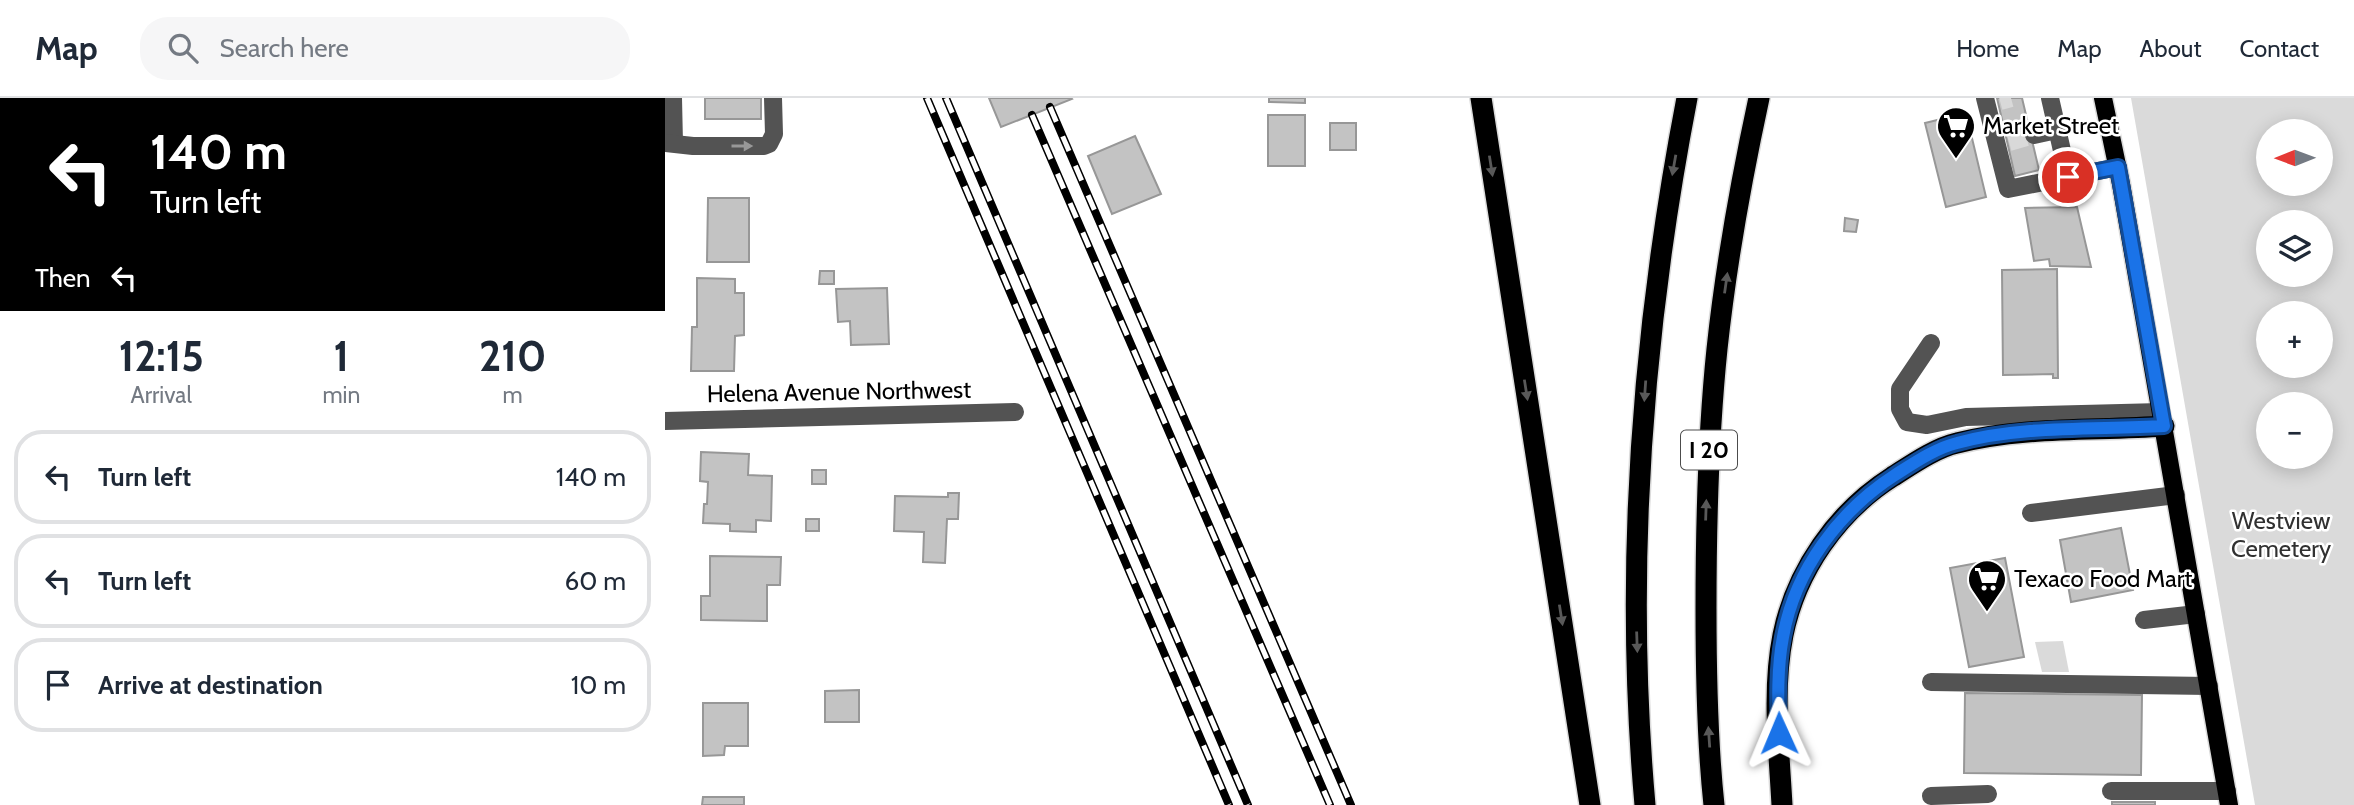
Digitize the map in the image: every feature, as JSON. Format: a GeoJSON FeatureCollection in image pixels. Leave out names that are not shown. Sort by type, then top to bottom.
{"type":"FeatureCollection","features":[{"type":"Feature","properties":{"kind":"highway"},"geometry":{"type":"LineString","coordinates":[[1481,98],[1590,805]]}},
{"type":"Feature","properties":{"kind":"highway"},"geometry":{"type":"LineString","coordinates":[[1645,805],[1636,615],[1638,473],[1659,263],[1687,98]]}},
{"type":"Feature","properties":{"kind":"highway","name":"I 20"},"geometry":{"type":"LineString","coordinates":[[1714,805],[1706,688],[1709,436],[1717,348],[1740,188],[1759,98]]}},
{"type":"Feature","properties":{"kind":"highway"},"geometry":{"type":"LineString","coordinates":[[1783,805],[1778,698],[1783,635],[1791,605],[1803,578],[1825,540],[1851,509],[1912,464],[1954,443],[2003,434],[2162,419]]}},
{"type":"Feature","properties":{"kind":"main road"},"geometry":{"type":"LineString","coordinates":[[2103,98],[2118,167],[2228,798]]}},
{"type":"Feature","properties":{"kind":"street"},"geometry":{"type":"LineString","coordinates":[[673,98],[669,143],[694,146],[769,144],[774,134],[773,98]]}},
{"type":"Feature","properties":{"kind":"street"},"geometry":{"type":"LineString","coordinates":[[2050,98],[2068,177]]}},
{"type":"Feature","properties":{"kind":"street"},"geometry":{"type":"LineString","coordinates":[[1991,101],[2003,143],[2008,190],[2118,167]]}},
{"type":"Feature","properties":{"kind":"street"},"geometry":{"type":"LineString","coordinates":[[2034,135],[2057,130]]}},
{"type":"Feature","properties":{"kind":"street"},"geometry":{"type":"LineString","coordinates":[[1931,343],[1900,389],[1901,409],[1907,422],[1927,425],[1966,416],[2162,419]]}},
{"type":"Feature","properties":{"kind":"street","name":"Helena Avenue Northwest"},"geometry":{"type":"LineString","coordinates":[[665,421],[1015,412]]}},
{"type":"Feature","properties":{"kind":"street"},"geometry":{"type":"LineString","coordinates":[[2031,513],[2176,495]]}},
{"type":"Feature","properties":{"kind":"street"},"geometry":{"type":"LineString","coordinates":[[2144,620],[2196,614]]}},
{"type":"Feature","properties":{"kind":"street"},"geometry":{"type":"LineString","coordinates":[[1931,682],[2209,686]]}},
{"type":"Feature","properties":{"kind":"street"},"geometry":{"type":"LineString","coordinates":[[2111,791],[2228,798]]}},
{"type":"Feature","properties":{"kind":"street"},"geometry":{"type":"LineString","coordinates":[[1931,796],[1988,794]]}},
{"type":"Feature","properties":{"kind":"green space","name":"Westview Cemetery"},"geometry":{"type":"Polygon","coordinates":[[[2131,98],[2354,98],[2354,805],[2255,805],[2131,98]]]}},
{"type":"Feature","properties":{"kind":"green space"},"geometry":{"type":"Polygon","coordinates":[[[2063,641],[2069,672],[2042,672],[2035,642],[2063,641]]]}},
{"type":"Feature","properties":{"kind":"building"},"geometry":{"type":"Polygon","coordinates":[[[705,98],[761,98],[761,119],[705,119],[705,98]]]}},
{"type":"Feature","properties":{"kind":"building"},"geometry":{"type":"Polygon","coordinates":[[[989,98],[1071,98],[1072,99],[1001,127],[989,98]]]}},
{"type":"Feature","properties":{"kind":"building"},"geometry":{"type":"Polygon","coordinates":[[[1269,98],[1305,98],[1305,103],[1269,102],[1269,98]]]}},
{"type":"Feature","properties":{"kind":"building"},"geometry":{"type":"Polygon","coordinates":[[[1997,98],[2022,98],[2039,170],[2015,176],[1997,98]]]}},
{"type":"Feature","properties":{"kind":"building","name":"Market Street"},"geometry":{"type":"Polygon","coordinates":[[[1966,113],[1986,197],[1946,207],[1925,123],[1966,113]]]}},
{"type":"Feature","properties":{"kind":"building"},"geometry":{"type":"Polygon","coordinates":[[[1268,115],[1305,115],[1305,166],[1268,166],[1268,115]]]}},
{"type":"Feature","properties":{"kind":"building"},"geometry":{"type":"Polygon","coordinates":[[[1330,123],[1356,123],[1356,150],[1330,150],[1330,123]]]}},
{"type":"Feature","properties":{"kind":"building"},"geometry":{"type":"Polygon","coordinates":[[[1135,136],[1161,194],[1112,214],[1088,156],[1135,136]]]}},
{"type":"Feature","properties":{"kind":"building"},"geometry":{"type":"Polygon","coordinates":[[[708,198],[749,198],[749,262],[707,262],[708,198]]]}},
{"type":"Feature","properties":{"kind":"building"},"geometry":{"type":"Polygon","coordinates":[[[2077,207],[2091,267],[2050,266],[2049,259],[2034,261],[2025,208],[2077,207]]]}},
{"type":"Feature","properties":{"kind":"building"},"geometry":{"type":"Polygon","coordinates":[[[1845,218],[1858,220],[1856,232],[1844,231],[1845,218]]]}},
{"type":"Feature","properties":{"kind":"building"},"geometry":{"type":"Polygon","coordinates":[[[2057,269],[2058,378],[2053,378],[2053,374],[2003,375],[2002,270],[2057,269]]]}},
{"type":"Feature","properties":{"kind":"building"},"geometry":{"type":"Polygon","coordinates":[[[820,271],[834,271],[834,284],[819,284],[820,271]]]}},
{"type":"Feature","properties":{"kind":"building"},"geometry":{"type":"Polygon","coordinates":[[[697,278],[735,279],[735,293],[744,293],[744,335],[735,336],[734,371],[691,371],[692,327],[697,327],[697,278]]]}},
{"type":"Feature","properties":{"kind":"building"},"geometry":{"type":"Polygon","coordinates":[[[887,288],[889,344],[851,345],[850,321],[838,322],[836,289],[887,288]]]}},
{"type":"Feature","properties":{"kind":"building"},"geometry":{"type":"Polygon","coordinates":[[[701,452],[749,454],[748,475],[772,476],[771,521],[756,520],[756,532],[730,531],[730,524],[703,523],[708,482],[700,481],[701,452]]]}},
{"type":"Feature","properties":{"kind":"building"},"geometry":{"type":"Polygon","coordinates":[[[812,470],[826,470],[826,484],[812,484],[812,470]]]}},
{"type":"Feature","properties":{"kind":"building"},"geometry":{"type":"Polygon","coordinates":[[[948,493],[959,493],[958,519],[947,519],[945,563],[923,562],[924,532],[894,531],[895,496],[948,497],[948,493]]]}},
{"type":"Feature","properties":{"kind":"building"},"geometry":{"type":"Polygon","coordinates":[[[806,519],[819,519],[819,531],[806,531],[806,519]]]}},
{"type":"Feature","properties":{"kind":"building"},"geometry":{"type":"Polygon","coordinates":[[[2121,528],[2133,590],[2071,602],[2060,540],[2121,528]]]}},
{"type":"Feature","properties":{"kind":"building"},"geometry":{"type":"Polygon","coordinates":[[[710,556],[781,557],[780,585],[767,585],[767,621],[701,620],[701,596],[710,596],[710,556]]]}},
{"type":"Feature","properties":{"kind":"building","name":"Texaco Food Mart"},"geometry":{"type":"Polygon","coordinates":[[[2005,558],[2024,657],[1969,667],[1950,568],[2005,558]]]}},
{"type":"Feature","properties":{"kind":"building"},"geometry":{"type":"Polygon","coordinates":[[[859,690],[859,722],[825,722],[825,691],[859,690]]]}},
{"type":"Feature","properties":{"kind":"building"},"geometry":{"type":"Polygon","coordinates":[[[1965,693],[2142,695],[2141,775],[1964,773],[1965,693]]]}},
{"type":"Feature","properties":{"kind":"building"},"geometry":{"type":"Polygon","coordinates":[[[703,703],[748,703],[748,746],[725,746],[724,755],[703,756],[703,703]]]}},
{"type":"Feature","properties":{"kind":"building"},"geometry":{"type":"Polygon","coordinates":[[[703,797],[744,797],[744,805],[702,805],[703,797]]]}},
{"type":"Feature","properties":{"kind":"building"},"geometry":{"type":"Polygon","coordinates":[[[2112,802],[2155,802],[2155,805],[2112,805],[2112,802]]]}},
{"type":"Feature","properties":{"kind":"tunnel"},"geometry":{"type":"LineString","coordinates":[[2000,101],[2011,98]]}},
{"type":"Feature","properties":{"kind":"tunnel"},"geometry":{"type":"LineString","coordinates":[[2009,142],[2034,135]]}},
{"type":"Feature","properties":{"kind":"railway"},"geometry":{"type":"LineString","coordinates":[[927,98],[1229,805]]}},
{"type":"Feature","properties":{"kind":"railway"},"geometry":{"type":"LineString","coordinates":[[946,98],[1248,805]]}},
{"type":"Feature","properties":{"kind":"railway"},"geometry":{"type":"LineString","coordinates":[[1050,107],[1351,805]]}},
{"type":"Feature","properties":{"kind":"railway"},"geometry":{"type":"LineString","coordinates":[[1032,115],[1330,805]]}},
{"type":"Feature","properties":{"kind":"place","name":"Market Street"},"geometry":{"type":"Point","coordinates":[1956,160]}},
{"type":"Feature","properties":{"kind":"place","name":"Texaco Food Mart"},"geometry":{"type":"Point","coordinates":[1987,613]}},
{"type":"Feature","properties":{"kind":"route"},"geometry":{"type":"LineString","coordinates":[[1779,733],[1780,662],[1783,635],[1791,605],[1803,578],[1833,529],[1878,486],[1912,464],[1954,443],[2003,434],[2164,426],[2118,167],[2068,177]]}}]}
